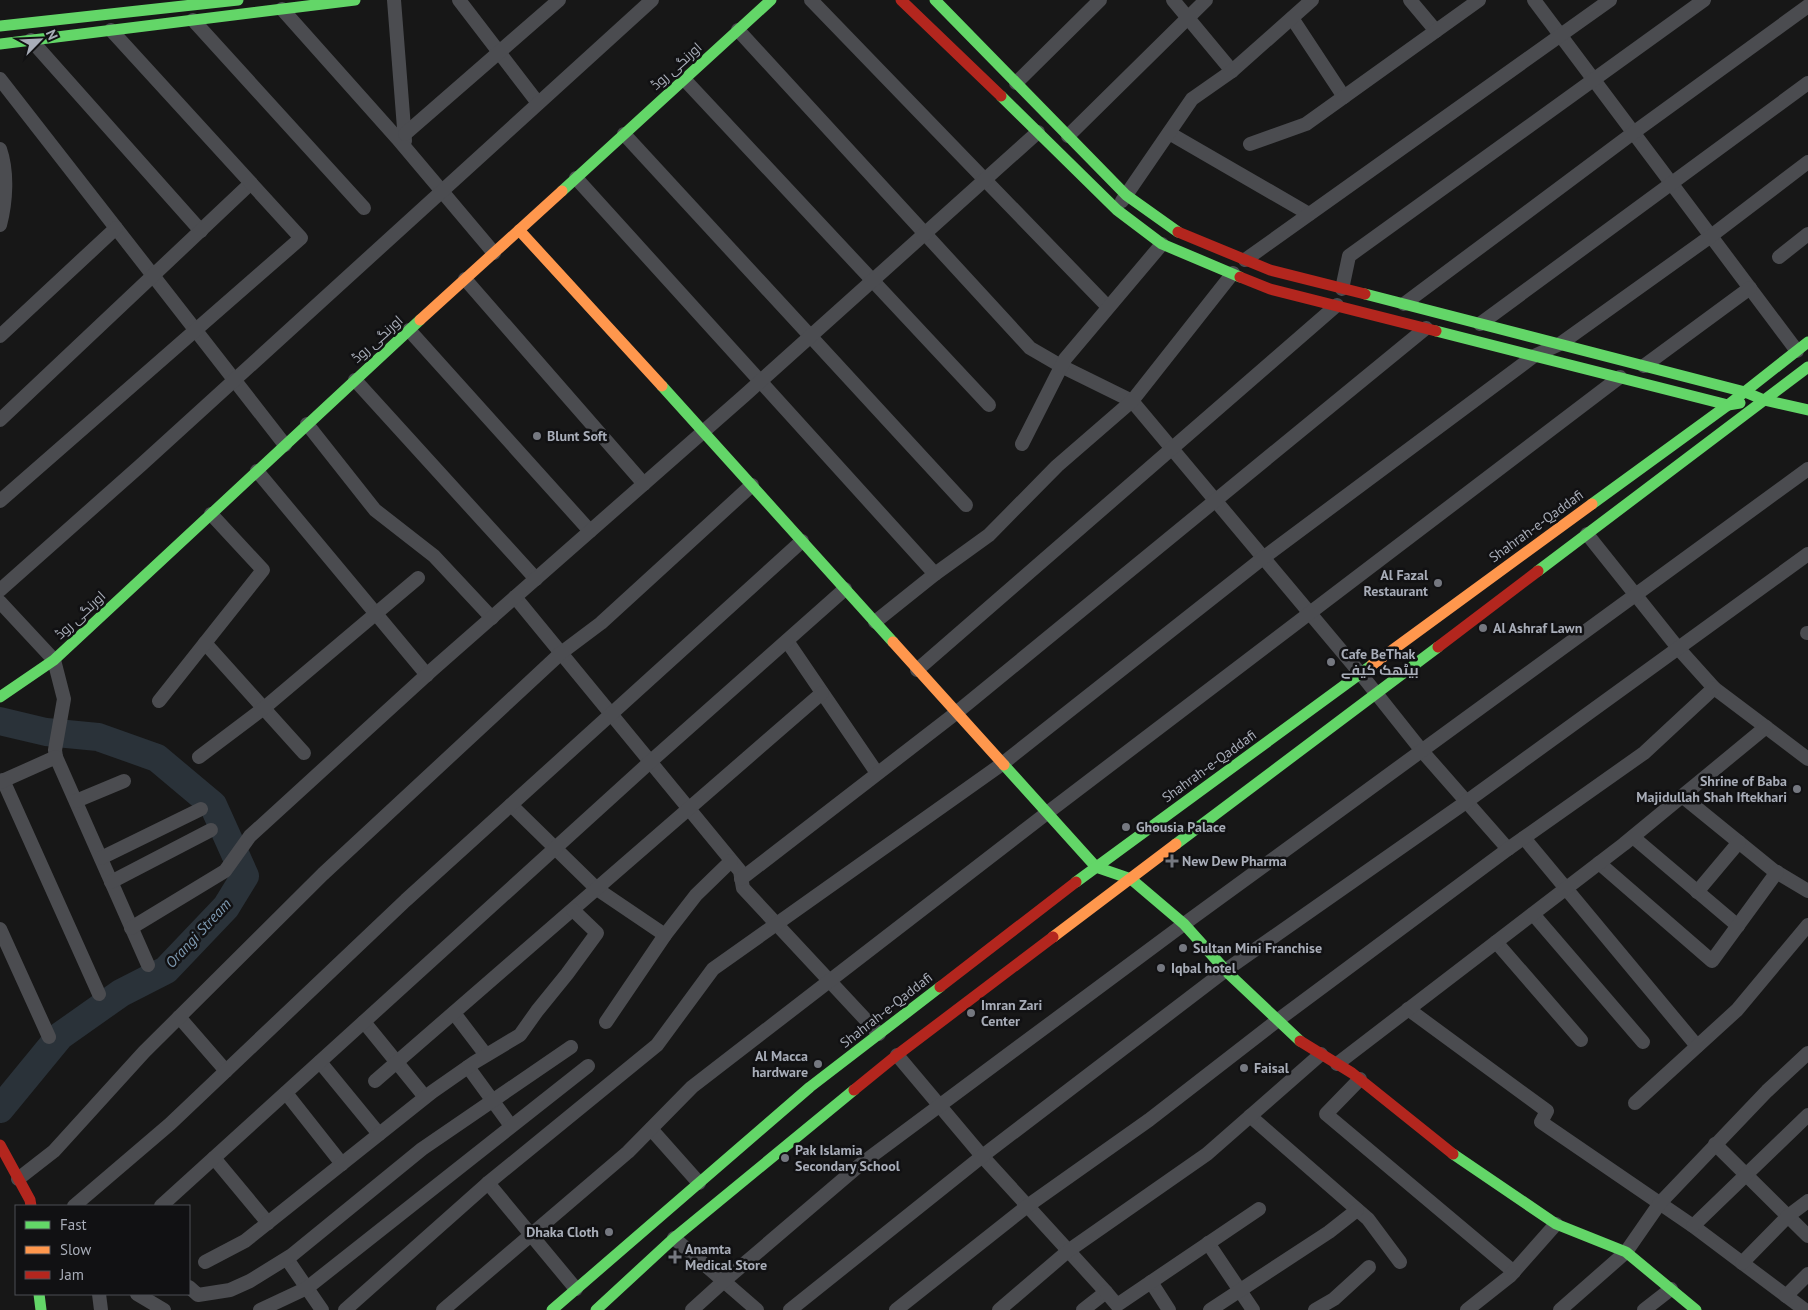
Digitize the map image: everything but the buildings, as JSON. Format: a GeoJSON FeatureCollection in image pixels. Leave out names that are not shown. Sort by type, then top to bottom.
{"type":"FeatureCollection","features":[{"type":"Feature","properties":{"kind":"main road"},"geometry":{"type":"LineString","coordinates":[[0,26],[86,13],[238,0]]}},
{"type":"Feature","properties":{"kind":"main road"},"geometry":{"type":"LineString","coordinates":[[0,44],[355,0]]}},
{"type":"Feature","properties":{"kind":"main road","name":"اورنگی روڈ"},"geometry":{"type":"LineString","coordinates":[[0,697],[54,660],[285,444],[770,0]]}},
{"type":"Feature","properties":{"kind":"main road"},"geometry":{"type":"LineString","coordinates":[[900,0],[1117,210],[1162,244],[1270,289],[1728,404],[1764,400]]}},
{"type":"Feature","properties":{"kind":"main road"},"geometry":{"type":"LineString","coordinates":[[934,0],[1126,195],[1176,231],[1270,270],[1745,392],[1764,400],[1808,410]]}},
{"type":"Feature","properties":{"kind":"main road"},"geometry":{"type":"LineString","coordinates":[[519,230],[704,431],[1096,867],[1131,880],[1184,924],[1226,970],[1301,1042],[1360,1079],[1442,1146],[1556,1224],[1626,1252],[1696,1310]]}},
{"type":"Feature","properties":{"kind":"main road","name":"Shahrah-e-Qaddafi"},"geometry":{"type":"LineString","coordinates":[[552,1310],[810,1087],[1096,867],[1745,392],[1803,347]]}},
{"type":"Feature","properties":{"kind":"main road"},"geometry":{"type":"LineString","coordinates":[[596,1310],[674,1238],[897,1055],[1808,367]]}},
{"type":"Feature","properties":{"kind":"main road"},"geometry":{"type":"LineString","coordinates":[[0,1145],[30,1200],[30,1205]]}},
{"type":"Feature","properties":{"kind":"main road"},"geometry":{"type":"LineString","coordinates":[[39,1295],[41,1310]]}},
{"type":"Feature","properties":{"kind":"street"},"geometry":{"type":"LineString","coordinates":[[394,0],[406,149]]}},
{"type":"Feature","properties":{"kind":"street"},"geometry":{"type":"LineString","coordinates":[[459,0],[538,104]]}},
{"type":"Feature","properties":{"kind":"street"},"geometry":{"type":"LineString","coordinates":[[404,134],[559,0]]}},
{"type":"Feature","properties":{"kind":"street"},"geometry":{"type":"LineString","coordinates":[[0,590],[141,465],[652,0]]}},
{"type":"Feature","properties":{"kind":"street"},"geometry":{"type":"LineString","coordinates":[[811,0],[1108,307]]}},
{"type":"Feature","properties":{"kind":"street"},"geometry":{"type":"LineString","coordinates":[[1016,83],[1100,0]]}},
{"type":"Feature","properties":{"kind":"street"},"geometry":{"type":"LineString","coordinates":[[1173,0],[1232,71]]}},
{"type":"Feature","properties":{"kind":"street"},"geometry":{"type":"LineString","coordinates":[[1068,136],[1206,0]]}},
{"type":"Feature","properties":{"kind":"street"},"geometry":{"type":"LineString","coordinates":[[1117,210],[1192,99],[1232,71],[1312,0]]}},
{"type":"Feature","properties":{"kind":"street"},"geometry":{"type":"LineString","coordinates":[[1410,0],[1436,31]]}},
{"type":"Feature","properties":{"kind":"street"},"geometry":{"type":"LineString","coordinates":[[1250,144],[1306,124],[1479,0]]}},
{"type":"Feature","properties":{"kind":"street"},"geometry":{"type":"LineString","coordinates":[[1534,0],[1750,288],[1803,347]]}},
{"type":"Feature","properties":{"kind":"street"},"geometry":{"type":"LineString","coordinates":[[1245,260],[1610,0]]}},
{"type":"Feature","properties":{"kind":"street"},"geometry":{"type":"LineString","coordinates":[[1342,289],[1349,256],[1704,0]]}},
{"type":"Feature","properties":{"kind":"street"},"geometry":{"type":"LineString","coordinates":[[1404,304],[1633,133],[1808,6]]}},
{"type":"Feature","properties":{"kind":"street"},"geometry":{"type":"LineString","coordinates":[[282,9],[406,149],[494,253]]}},
{"type":"Feature","properties":{"kind":"street"},"geometry":{"type":"LineString","coordinates":[[1292,18],[1344,97]]}},
{"type":"Feature","properties":{"kind":"street"},"geometry":{"type":"LineString","coordinates":[[193,20],[364,208]]}},
{"type":"Feature","properties":{"kind":"street"},"geometry":{"type":"LineString","coordinates":[[0,501],[301,238],[111,30]]}},
{"type":"Feature","properties":{"kind":"street"},"geometry":{"type":"LineString","coordinates":[[738,30],[1030,348],[1061,366],[1132,401],[1360,673],[1422,751],[1508,849]]}},
{"type":"Feature","properties":{"kind":"street"},"geometry":{"type":"LineString","coordinates":[[31,40],[201,231]]}},
{"type":"Feature","properties":{"kind":"street"},"geometry":{"type":"LineString","coordinates":[[0,79],[285,444]]}},
{"type":"Feature","properties":{"kind":"street"},"geometry":{"type":"LineString","coordinates":[[684,79],[989,405]]}},
{"type":"Feature","properties":{"kind":"street"},"geometry":{"type":"LineString","coordinates":[[1480,324],[1808,83]]}},
{"type":"Feature","properties":{"kind":"street"},"geometry":{"type":"LineString","coordinates":[[131,928],[225,871],[250,836],[427,675],[760,382],[1038,132]]}},
{"type":"Feature","properties":{"kind":"street"},"geometry":{"type":"LineString","coordinates":[[1169,133],[1309,214]]}},
{"type":"Feature","properties":{"kind":"street"},"geometry":{"type":"LineString","coordinates":[[624,134],[966,505]]}},
{"type":"Feature","properties":{"kind":"street"},"geometry":{"type":"LineString","coordinates":[[0,149],[3,158],[5,204],[0,225]]}},
{"type":"Feature","properties":{"kind":"street"},"geometry":{"type":"LineString","coordinates":[[346,1310],[488,1183],[657,1045],[713,969],[1002,764],[1263,558],[1534,356],[1560,344],[1711,236],[1808,162]]}},
{"type":"Feature","properties":{"kind":"street"},"geometry":{"type":"LineString","coordinates":[[576,178],[935,574]]}},
{"type":"Feature","properties":{"kind":"street"},"geometry":{"type":"LineString","coordinates":[[0,420],[251,183]]}},
{"type":"Feature","properties":{"kind":"street"},"geometry":{"type":"LineString","coordinates":[[0,336],[116,228]]}},
{"type":"Feature","properties":{"kind":"street"},"geometry":{"type":"LineString","coordinates":[[1779,257],[1808,234]]}},
{"type":"Feature","properties":{"kind":"street"},"geometry":{"type":"LineString","coordinates":[[1022,444],[1065,359],[1162,244]]}},
{"type":"Feature","properties":{"kind":"street"},"geometry":{"type":"LineString","coordinates":[[875,622],[988,535],[1057,466],[1132,401],[1234,273]]}},
{"type":"Feature","properties":{"kind":"street"},"geometry":{"type":"LineString","coordinates":[[465,279],[644,484]]}},
{"type":"Feature","properties":{"kind":"street"},"geometry":{"type":"LineString","coordinates":[[1644,366],[1750,288]]}},
{"type":"Feature","properties":{"kind":"street"},"geometry":{"type":"LineString","coordinates":[[917,670],[1337,305]]}},
{"type":"Feature","properties":{"kind":"street"},"geometry":{"type":"LineString","coordinates":[[741,879],[956,713],[1426,328]]}},
{"type":"Feature","properties":{"kind":"street"},"geometry":{"type":"LineString","coordinates":[[409,330],[590,531]]}},
{"type":"Feature","properties":{"kind":"street"},"geometry":{"type":"LineString","coordinates":[[443,1310],[628,1152],[692,1087],[1046,813],[1620,377]]}},
{"type":"Feature","properties":{"kind":"street"},"geometry":{"type":"LineString","coordinates":[[355,380],[536,579]]}},
{"type":"Feature","properties":{"kind":"street"},"geometry":{"type":"LineString","coordinates":[[307,424],[375,510],[434,556],[492,618]]}},
{"type":"Feature","properties":{"kind":"street"},"geometry":{"type":"LineString","coordinates":[[692,1310],[861,1164],[1184,924],[1808,469]]}},
{"type":"Feature","properties":{"kind":"street"},"geometry":{"type":"LineString","coordinates":[[256,471],[427,675]]}},
{"type":"Feature","properties":{"kind":"street"},"geometry":{"type":"LineString","coordinates":[[18,1179],[54,1151],[144,1052],[323,874],[561,653],[601,624],[752,485]]}},
{"type":"Feature","properties":{"kind":"street"},"geometry":{"type":"LineString","coordinates":[[159,701],[263,570],[211,514]]}},
{"type":"Feature","properties":{"kind":"street"},"geometry":{"type":"LineString","coordinates":[[1587,534],[1678,648],[1714,688],[1808,759]]}},
{"type":"Feature","properties":{"kind":"street"},"geometry":{"type":"LineString","coordinates":[[75,1205],[170,1124],[406,900],[802,541]]}},
{"type":"Feature","properties":{"kind":"street"},"geometry":{"type":"LineString","coordinates":[[790,1310],[982,1156],[1226,970],[1466,802],[1808,554]]}},
{"type":"Feature","properties":{"kind":"street"},"geometry":{"type":"LineString","coordinates":[[199,757],[264,708],[418,578]]}},
{"type":"Feature","properties":{"kind":"street"},"geometry":{"type":"LineString","coordinates":[[162,1205],[650,762],[845,589]]}},
{"type":"Feature","properties":{"kind":"street"},"geometry":{"type":"LineString","coordinates":[[515,598],[740,871],[743,888],[879,1034]]}},
{"type":"Feature","properties":{"kind":"street"},"geometry":{"type":"LineString","coordinates":[[0,602],[54,660],[64,699],[56,754],[148,965]]}},
{"type":"Feature","properties":{"kind":"street"},"geometry":{"type":"LineString","coordinates":[[787,641],[878,773]]}},
{"type":"Feature","properties":{"kind":"street"},"geometry":{"type":"LineString","coordinates":[[205,643],[304,753]]}},
{"type":"Feature","properties":{"kind":"street"},"geometry":{"type":"LineString","coordinates":[[896,1310],[1026,1207],[1149,1120],[1278,1020],[1508,849],[1644,753],[1714,688]]}},
{"type":"Feature","properties":{"kind":"street"},"geometry":{"type":"LineString","coordinates":[[375,1081],[822,693]]}},
{"type":"Feature","properties":{"kind":"street"},"geometry":{"type":"LineString","coordinates":[[1337,1064],[1633,837],[1766,727]]}},
{"type":"Feature","properties":{"kind":"street"},"geometry":{"type":"LineString","coordinates":[[56,754],[2,781],[99,994]]}},
{"type":"Feature","properties":{"kind":"street"},"geometry":{"type":"LineString","coordinates":[[76,801],[124,780]]}},
{"type":"Feature","properties":{"kind":"street"},"geometry":{"type":"LineString","coordinates":[[1682,796],[1777,872],[1808,891]]}},
{"type":"Feature","properties":{"kind":"street"},"geometry":{"type":"LineString","coordinates":[[511,805],[597,889],[665,935]]}},
{"type":"Feature","properties":{"kind":"street"},"geometry":{"type":"LineString","coordinates":[[101,858],[202,809]]}},
{"type":"Feature","properties":{"kind":"street"},"geometry":{"type":"LineString","coordinates":[[111,882],[211,830]]}},
{"type":"Feature","properties":{"kind":"street"},"geometry":{"type":"LineString","coordinates":[[1633,837],[1738,926]]}},
{"type":"Feature","properties":{"kind":"street"},"geometry":{"type":"LineString","coordinates":[[1524,838],[1698,1046]]}},
{"type":"Feature","properties":{"kind":"street"},"geometry":{"type":"LineString","coordinates":[[1697,892],[1739,842]]}},
{"type":"Feature","properties":{"kind":"street"},"geometry":{"type":"LineString","coordinates":[[606,1022],[665,935],[696,895],[731,861]]}},
{"type":"Feature","properties":{"kind":"street"},"geometry":{"type":"LineString","coordinates":[[1599,863],[1712,961],[1777,872]]}},
{"type":"Feature","properties":{"kind":"street"},"geometry":{"type":"LineString","coordinates":[[206,1262],[245,1241],[425,1097],[486,1055],[520,1035],[597,933],[573,910]]}},
{"type":"Feature","properties":{"kind":"street"},"geometry":{"type":"LineString","coordinates":[[1533,914],[1644,1042]]}},
{"type":"Feature","properties":{"kind":"street"},"geometry":{"type":"LineString","coordinates":[[1634,1103],[1737,1010],[1808,925]]}},
{"type":"Feature","properties":{"kind":"street"},"geometry":{"type":"LineString","coordinates":[[0,929],[49,1037]]}},
{"type":"Feature","properties":{"kind":"street"},"geometry":{"type":"LineString","coordinates":[[1496,942],[1581,1040]]}},
{"type":"Feature","properties":{"kind":"street"},"geometry":{"type":"LineString","coordinates":[[1408,1010],[1547,1111],[1541,1122],[1660,1203],[1805,1310]]}},
{"type":"Feature","properties":{"kind":"street"},"geometry":{"type":"LineString","coordinates":[[454,1013],[486,1055]]}},
{"type":"Feature","properties":{"kind":"street"},"geometry":{"type":"LineString","coordinates":[[179,1017],[226,1071]]}},
{"type":"Feature","properties":{"kind":"street"},"geometry":{"type":"LineString","coordinates":[[364,1022],[425,1097]]}},
{"type":"Feature","properties":{"kind":"street"},"geometry":{"type":"LineString","coordinates":[[190,1288],[198,1294],[230,1290],[250,1281],[287,1259],[422,1149],[572,1047]]}},
{"type":"Feature","properties":{"kind":"street"},"geometry":{"type":"LineString","coordinates":[[1560,1310],[1626,1252],[1660,1203],[1767,1091],[1808,1053]]}},
{"type":"Feature","properties":{"kind":"street"},"geometry":{"type":"LineString","coordinates":[[999,1310],[1068,1251],[1207,1154],[1321,1054]]}},
{"type":"Feature","properties":{"kind":"street"},"geometry":{"type":"LineString","coordinates":[[897,1055],[1026,1207],[1117,1305],[1259,1209]]}},
{"type":"Feature","properties":{"kind":"street"},"geometry":{"type":"LineString","coordinates":[[320,1062],[379,1134]]}},
{"type":"Feature","properties":{"kind":"street"},"geometry":{"type":"LineString","coordinates":[[260,1310],[308,1288],[588,1066]]}},
{"type":"Feature","properties":{"kind":"street"},"geometry":{"type":"LineString","coordinates":[[468,1067],[511,1126]]}},
{"type":"Feature","properties":{"kind":"street"},"geometry":{"type":"LineString","coordinates":[[1360,1079],[1326,1114],[1514,1272]]}},
{"type":"Feature","properties":{"kind":"street"},"geometry":{"type":"LineString","coordinates":[[286,1093],[342,1164]]}},
{"type":"Feature","properties":{"kind":"street"},"geometry":{"type":"LineString","coordinates":[[1692,1226],[1808,1115]]}},
{"type":"Feature","properties":{"kind":"street"},"geometry":{"type":"LineString","coordinates":[[1250,1116],[1368,1219],[1400,1262]]}},
{"type":"Feature","properties":{"kind":"street"},"geometry":{"type":"LineString","coordinates":[[651,1129],[699,1183]]}},
{"type":"Feature","properties":{"kind":"street"},"geometry":{"type":"LineString","coordinates":[[1715,1144],[1808,1236]]}},
{"type":"Feature","properties":{"kind":"street"},"geometry":{"type":"LineString","coordinates":[[214,1158],[268,1223]]}},
{"type":"Feature","properties":{"kind":"street"},"geometry":{"type":"LineString","coordinates":[[488,1183],[576,1289]]}},
{"type":"Feature","properties":{"kind":"street"},"geometry":{"type":"LineString","coordinates":[[1742,1263],[1788,1216],[1808,1201]]}},
{"type":"Feature","properties":{"kind":"street"},"geometry":{"type":"LineString","coordinates":[[1210,1310],[1329,1232],[1357,1210]]}},
{"type":"Feature","properties":{"kind":"street"},"geometry":{"type":"LineString","coordinates":[[1467,1310],[1514,1272],[1556,1224]]}},
{"type":"Feature","properties":{"kind":"street"},"geometry":{"type":"LineString","coordinates":[[674,1238],[757,1310]]}},
{"type":"Feature","properties":{"kind":"street"},"geometry":{"type":"LineString","coordinates":[[1208,1243],[1253,1310]]}},
{"type":"Feature","properties":{"kind":"street"},"geometry":{"type":"LineString","coordinates":[[287,1259],[322,1310]]}},
{"type":"Feature","properties":{"kind":"street"},"geometry":{"type":"LineString","coordinates":[[1315,1310],[1334,1299],[1369,1267]]}},
{"type":"Feature","properties":{"kind":"street"},"geometry":{"type":"LineString","coordinates":[[1786,1296],[1808,1274]]}},
{"type":"Feature","properties":{"kind":"street"},"geometry":{"type":"LineString","coordinates":[[1151,1282],[1170,1310]]}},
{"type":"Feature","properties":{"kind":"street"},"geometry":{"type":"LineString","coordinates":[[1644,1310],[1670,1289]]}},
{"type":"Feature","properties":{"kind":"street"},"geometry":{"type":"LineString","coordinates":[[1083,1310],[1106,1292]]}},
{"type":"Feature","properties":{"kind":"street"},"geometry":{"type":"LineString","coordinates":[[100,1295],[100,1310]]}},
{"type":"Feature","properties":{"kind":"street"},"geometry":{"type":"LineString","coordinates":[[139,1295],[164,1310]]}},
{"type":"Feature","properties":{"kind":"waterway","name":"Orangi Stream"},"geometry":{"type":"LineString","coordinates":[[0,721],[46,732],[98,737],[157,758],[213,805],[245,876],[226,907],[166,970],[121,993],[60,1036],[0,1109]]}},
{"type":"Feature","properties":{"kind":"traffic: fast"},"geometry":{"type":"LineString","coordinates":[[0,26],[238,0]]}},
{"type":"Feature","properties":{"kind":"traffic: fast"},"geometry":{"type":"LineString","coordinates":[[0,44],[355,0]]}},
{"type":"Feature","properties":{"kind":"traffic: fast"},"geometry":{"type":"LineString","coordinates":[[562,191],[771,0]]}},
{"type":"Feature","properties":{"kind":"traffic: fast"},"geometry":{"type":"LineString","coordinates":[[935,0],[1126,195],[1178,232]]}},
{"type":"Feature","properties":{"kind":"traffic: fast"},"geometry":{"type":"LineString","coordinates":[[1001,96],[1117,210],[1162,244],[1240,277]]}},
{"type":"Feature","properties":{"kind":"traffic: fast"},"geometry":{"type":"LineString","coordinates":[[1365,294],[1808,410]]}},
{"type":"Feature","properties":{"kind":"traffic: fast"},"geometry":{"type":"LineString","coordinates":[[0,697],[54,660],[420,320]]}},
{"type":"Feature","properties":{"kind":"traffic: fast"},"geometry":{"type":"LineString","coordinates":[[1436,331],[1728,405],[1740,403]]}},
{"type":"Feature","properties":{"kind":"traffic: fast"},"geometry":{"type":"LineString","coordinates":[[1592,504],[1728,405],[1808,342]]}},
{"type":"Feature","properties":{"kind":"traffic: fast"},"geometry":{"type":"LineString","coordinates":[[1538,571],[1808,367]]}},
{"type":"Feature","properties":{"kind":"traffic: fast"},"geometry":{"type":"LineString","coordinates":[[662,386],[893,642]]}},
{"type":"Feature","properties":{"kind":"traffic: fast"},"geometry":{"type":"LineString","coordinates":[[1176,844],[1438,647]]}},
{"type":"Feature","properties":{"kind":"traffic: fast"},"geometry":{"type":"LineString","coordinates":[[1076,882],[1372,665]]}},
{"type":"Feature","properties":{"kind":"traffic: fast"},"geometry":{"type":"LineString","coordinates":[[1004,765],[1096,867],[1131,879],[1184,924],[1229,974],[1300,1041]]}},
{"type":"Feature","properties":{"kind":"traffic: fast"},"geometry":{"type":"LineString","coordinates":[[552,1310],[810,1087],[940,987]]}},
{"type":"Feature","properties":{"kind":"traffic: fast"},"geometry":{"type":"LineString","coordinates":[[596,1310],[674,1238],[854,1090]]}},
{"type":"Feature","properties":{"kind":"traffic: fast"},"geometry":{"type":"LineString","coordinates":[[1453,1154],[1556,1224],[1626,1252],[1696,1310]]}},
{"type":"Feature","properties":{"kind":"traffic: fast"},"geometry":{"type":"LineString","coordinates":[[39,1295],[41,1310]]}},
{"type":"Feature","properties":{"kind":"traffic: slow"},"geometry":{"type":"LineString","coordinates":[[420,320],[562,191]]}},
{"type":"Feature","properties":{"kind":"traffic: slow"},"geometry":{"type":"LineString","coordinates":[[519,230],[662,386]]}},
{"type":"Feature","properties":{"kind":"traffic: slow"},"geometry":{"type":"LineString","coordinates":[[1372,665],[1592,504]]}},
{"type":"Feature","properties":{"kind":"traffic: slow"},"geometry":{"type":"LineString","coordinates":[[893,642],[1004,765]]}},
{"type":"Feature","properties":{"kind":"traffic: slow"},"geometry":{"type":"LineString","coordinates":[[1053,937],[1176,844]]}},
{"type":"Feature","properties":{"kind":"traffic: jam"},"geometry":{"type":"LineString","coordinates":[[901,0],[1001,96]]}},
{"type":"Feature","properties":{"kind":"traffic: jam"},"geometry":{"type":"LineString","coordinates":[[1178,232],[1270,270],[1365,294]]}},
{"type":"Feature","properties":{"kind":"traffic: jam"},"geometry":{"type":"LineString","coordinates":[[1240,277],[1270,289],[1436,331]]}},
{"type":"Feature","properties":{"kind":"traffic: jam"},"geometry":{"type":"LineString","coordinates":[[1438,647],[1538,571]]}},
{"type":"Feature","properties":{"kind":"traffic: jam"},"geometry":{"type":"LineString","coordinates":[[940,987],[1076,882]]}},
{"type":"Feature","properties":{"kind":"traffic: jam"},"geometry":{"type":"LineString","coordinates":[[854,1090],[897,1055],[1053,937]]}},
{"type":"Feature","properties":{"kind":"traffic: jam"},"geometry":{"type":"LineString","coordinates":[[1300,1041],[1352,1073],[1453,1154]]}},
{"type":"Feature","properties":{"kind":"traffic: jam"},"geometry":{"type":"LineString","coordinates":[[0,1145],[30,1200],[31,1205]]}},
{"type":"Feature","properties":{"kind":"place","name":"Blunt Soft"},"geometry":{"type":"Point","coordinates":[537,436]}},
{"type":"Feature","properties":{"kind":"place","name":"Al Fazal Restaurant"},"geometry":{"type":"Point","coordinates":[1438,583]}},
{"type":"Feature","properties":{"kind":"place","name":"Al Ashraf Lawn"},"geometry":{"type":"Point","coordinates":[1483,628]}},
{"type":"Feature","properties":{"kind":"place","name":"Cafe BeThak بیٹھک کیفے"},"geometry":{"type":"Point","coordinates":[1331,662]}},
{"type":"Feature","properties":{"kind":"place","name":"Shrine of Baba Majidullah Shah Iftekhari"},"geometry":{"type":"Point","coordinates":[1797,789]}},
{"type":"Feature","properties":{"kind":"place","name":"Ghousia Palace"},"geometry":{"type":"Point","coordinates":[1126,827]}},
{"type":"Feature","properties":{"kind":"place","name":"New Dew Pharma"},"geometry":{"type":"Point","coordinates":[1172,861]}},
{"type":"Feature","properties":{"kind":"place","name":"Sultan Mini Franchise"},"geometry":{"type":"Point","coordinates":[1183,948]}},
{"type":"Feature","properties":{"kind":"place","name":"Iqbal hotel"},"geometry":{"type":"Point","coordinates":[1161,968]}},
{"type":"Feature","properties":{"kind":"place","name":"Imran Zari Center"},"geometry":{"type":"Point","coordinates":[971,1013]}},
{"type":"Feature","properties":{"kind":"place","name":"Al Macca hardware"},"geometry":{"type":"Point","coordinates":[818,1064]}},
{"type":"Feature","properties":{"kind":"place","name":"Faisal"},"geometry":{"type":"Point","coordinates":[1244,1068]}},
{"type":"Feature","properties":{"kind":"place","name":"Pak Islamia Secondary School"},"geometry":{"type":"Point","coordinates":[785,1158]}},
{"type":"Feature","properties":{"kind":"place","name":"Dhaka Cloth"},"geometry":{"type":"Point","coordinates":[609,1232]}},
{"type":"Feature","properties":{"kind":"place","name":"Anamta Medical Store"},"geometry":{"type":"Point","coordinates":[675,1257]}}]}
